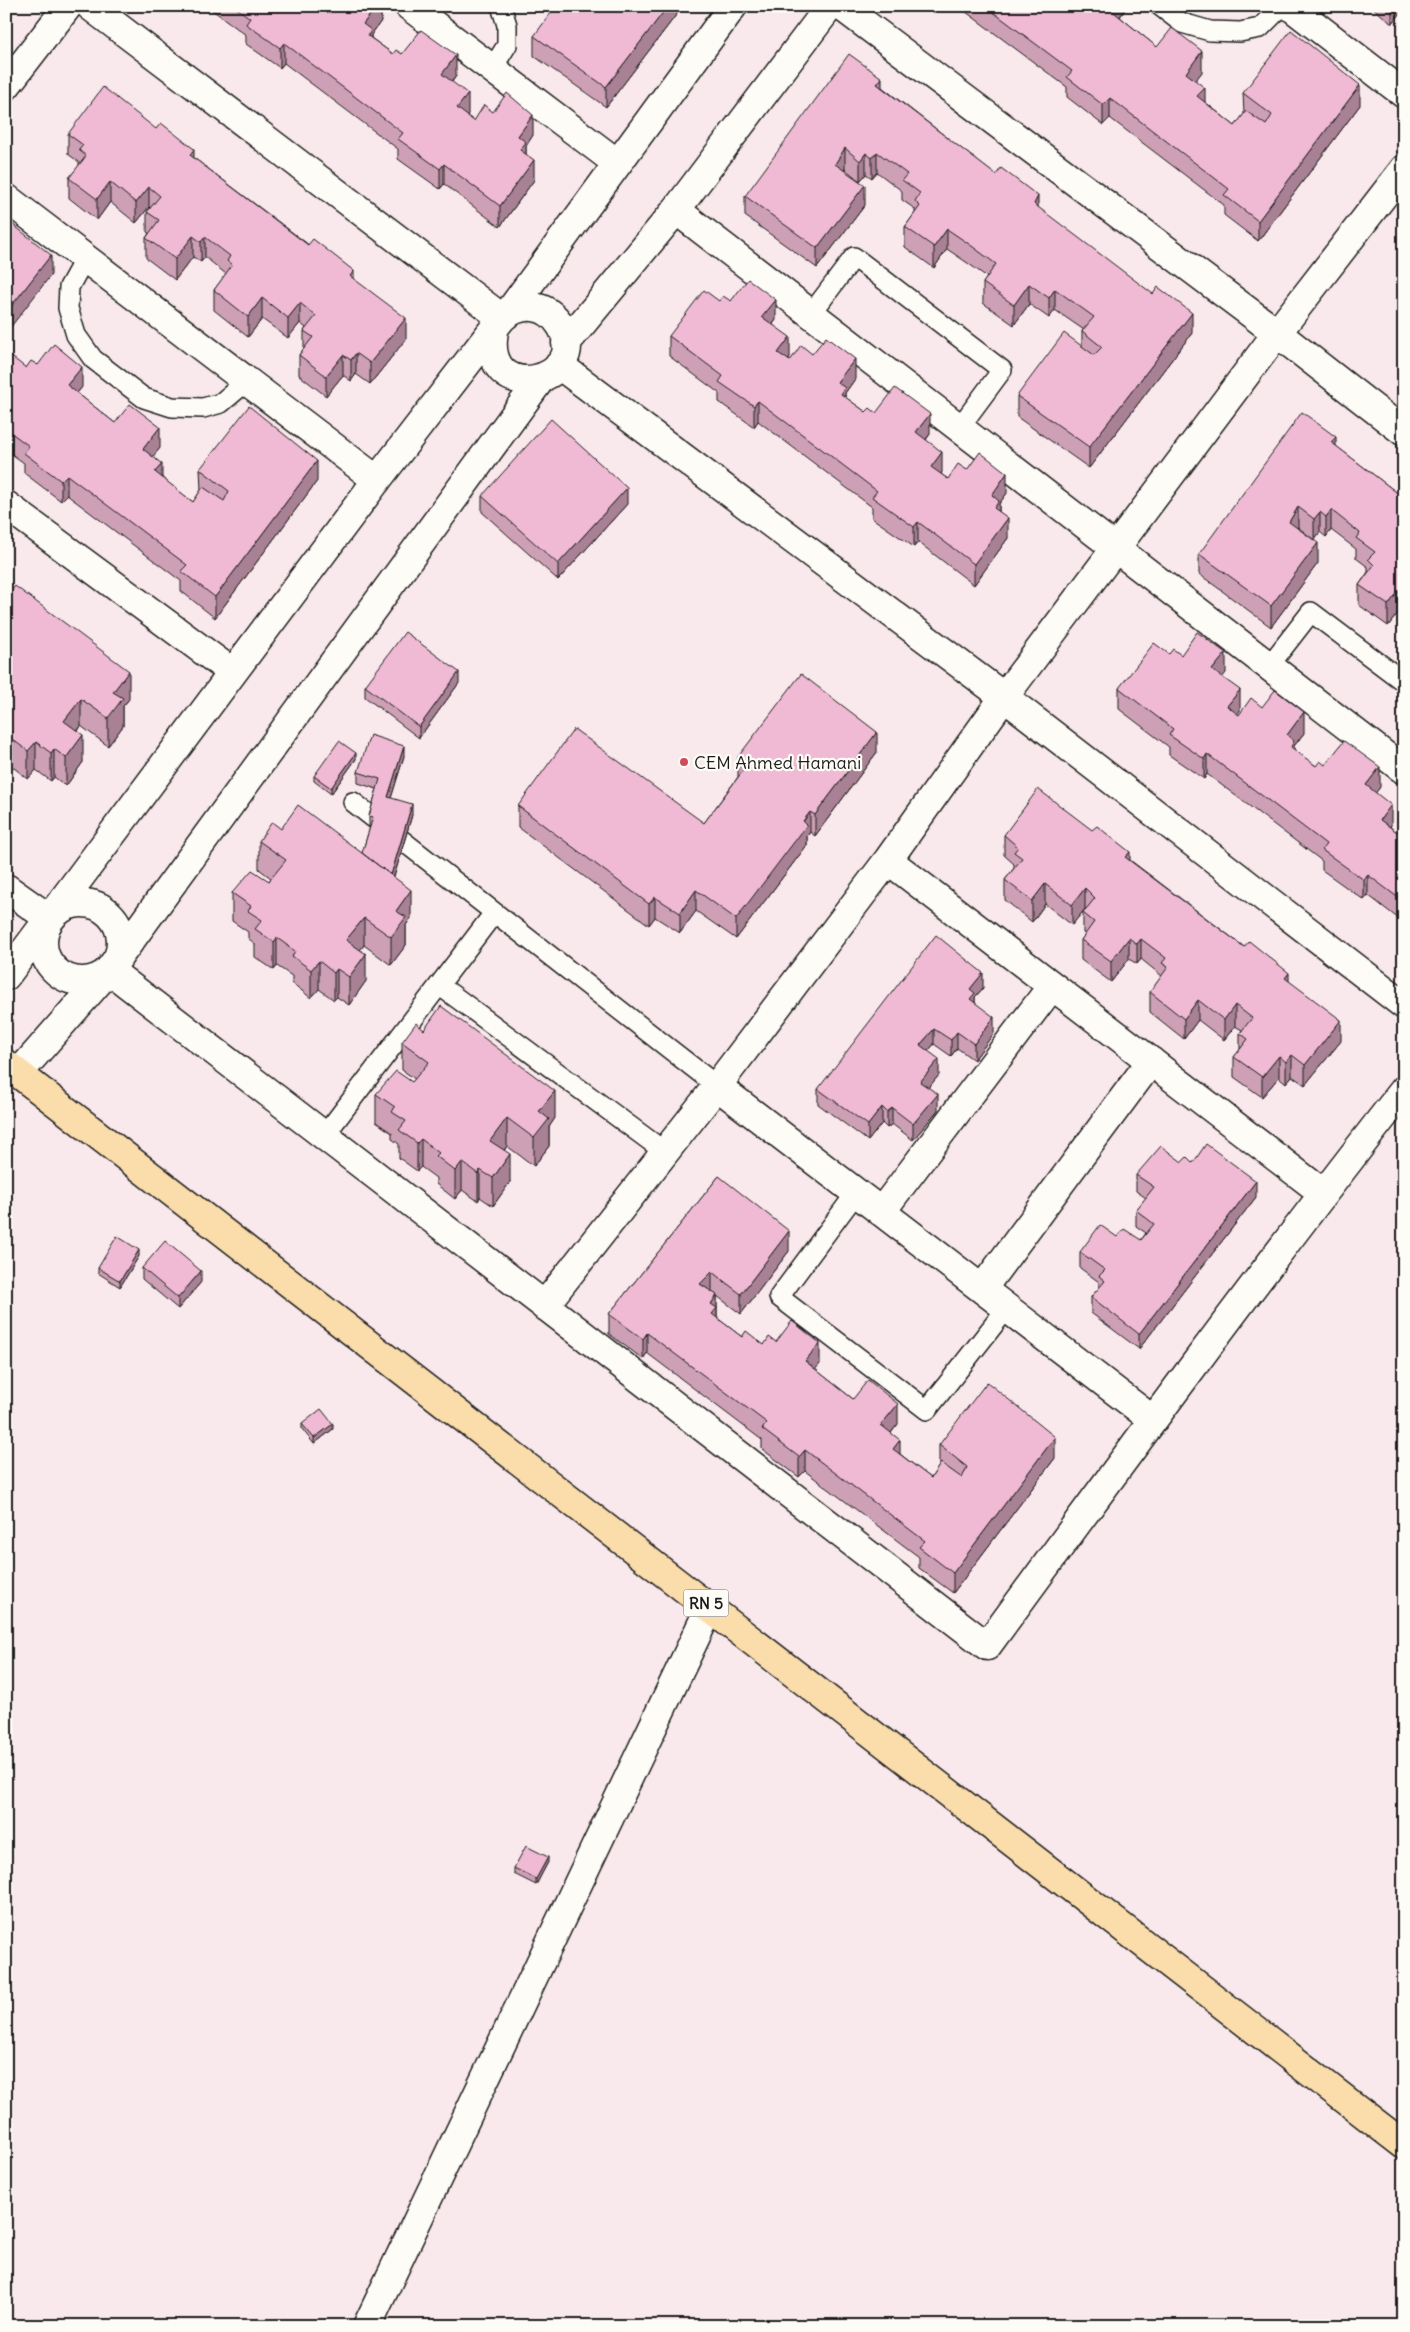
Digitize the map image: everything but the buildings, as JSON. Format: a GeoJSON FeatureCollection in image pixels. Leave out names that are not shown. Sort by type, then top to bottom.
{"type":"FeatureCollection","features":[{"type":"Feature","properties":{"kind":"main road","name":"RN 5"},"geometry":{"type":"LineString","coordinates":[[12,1069],[1404,2144]]}},
{"type":"Feature","properties":{"kind":"street"},"geometry":{"type":"LineString","coordinates":[[6,86],[68,6]]}},
{"type":"Feature","properties":{"kind":"street"},"geometry":{"type":"LineString","coordinates":[[90,6],[502,320]]}},
{"type":"Feature","properties":{"kind":"street"},"geometry":{"type":"LineString","coordinates":[[409,6],[617,163]]}},
{"type":"Feature","properties":{"kind":"street"},"geometry":{"type":"LineString","coordinates":[[6,976],[377,480],[502,320],[733,6]]}},
{"type":"Feature","properties":{"kind":"street"},"geometry":{"type":"LineString","coordinates":[[12,1069],[109,970],[555,363],[676,210],[830,6]]}},
{"type":"Feature","properties":{"kind":"street"},"geometry":{"type":"LineString","coordinates":[[841,6],[1277,333],[1404,432]]}},
{"type":"Feature","properties":{"kind":"street"},"geometry":{"type":"LineString","coordinates":[[1290,6],[1404,94]]}},
{"type":"Feature","properties":{"kind":"street"},"geometry":{"type":"LineString","coordinates":[[544,1306],[717,1086],[888,860],[1004,697],[1277,333],[1404,169]]}},
{"type":"Feature","properties":{"kind":"street"},"geometry":{"type":"LineString","coordinates":[[6,198],[377,480]]}},
{"type":"Feature","properties":{"kind":"street"},"geometry":{"type":"LineString","coordinates":[[676,210],[1404,770]]}},
{"type":"Feature","properties":{"kind":"street"},"geometry":{"type":"LineString","coordinates":[[522,307],[534,307],[547,311],[557,319],[564,330],[555,363],[528,381],[506,373],[498,365],[493,354],[502,320],[522,307]]}},
{"type":"Feature","properties":{"kind":"street"},"geometry":{"type":"LineString","coordinates":[[555,363],[1004,697],[1404,1005]]}},
{"type":"Feature","properties":{"kind":"street"},"geometry":{"type":"LineString","coordinates":[[6,505],[232,672]]}},
{"type":"Feature","properties":{"kind":"street"},"geometry":{"type":"LineString","coordinates":[[888,860],[1323,1193]]}},
{"type":"Feature","properties":{"kind":"street"},"geometry":{"type":"LineString","coordinates":[[6,888],[50,919]]}},
{"type":"Feature","properties":{"kind":"street"},"geometry":{"type":"LineString","coordinates":[[84,903],[107,913],[115,922],[120,934],[121,946],[117,958],[109,970],[100,977],[87,981],[74,981],[57,971],[45,956],[42,943],[50,919],[60,910],[72,904],[84,903]]}},
{"type":"Feature","properties":{"kind":"street"},"geometry":{"type":"LineString","coordinates":[[109,970],[987,1646],[1323,1193],[1404,1090]]}},
{"type":"Feature","properties":{"kind":"street"},"geometry":{"type":"LineString","coordinates":[[881,1212],[1052,986]]}},
{"type":"Feature","properties":{"kind":"street"},"geometry":{"type":"LineString","coordinates":[[982,1289],[1150,1061]]}},
{"type":"Feature","properties":{"kind":"street"},"geometry":{"type":"LineString","coordinates":[[717,1086],[1153,1420]]}},
{"type":"Feature","properties":{"kind":"street"},"geometry":{"type":"LineString","coordinates":[[367,2326],[710,1607]]}},
{"type":"Feature","properties":{"kind":"lane"},"geometry":{"type":"LineString","coordinates":[[492,69],[507,45],[506,25],[501,6]]}},
{"type":"Feature","properties":{"kind":"lane"},"geometry":{"type":"LineString","coordinates":[[1160,6],[1182,23],[1210,31],[1240,32],[1260,28],[1282,6]]}},
{"type":"Feature","properties":{"kind":"lane"},"geometry":{"type":"LineString","coordinates":[[811,314],[854,257],[1002,370],[959,428]]}},
{"type":"Feature","properties":{"kind":"lane"},"geometry":{"type":"LineString","coordinates":[[85,258],[69,288],[68,308],[76,335],[93,359],[144,398],[172,407],[203,408],[221,404],[246,381]]}},
{"type":"Feature","properties":{"kind":"lane"},"geometry":{"type":"LineString","coordinates":[[1269,666],[1311,612],[1404,682]]}},
{"type":"Feature","properties":{"kind":"lane"},"geometry":{"type":"LineString","coordinates":[[353,802],[717,1086]]}},
{"type":"Feature","properties":{"kind":"lane"},"geometry":{"type":"LineString","coordinates":[[324,1136],[494,913]]}},
{"type":"Feature","properties":{"kind":"lane"},"geometry":{"type":"LineString","coordinates":[[439,985],[665,1152]]}},
{"type":"Feature","properties":{"kind":"lane"},"geometry":{"type":"LineString","coordinates":[[856,1193],[779,1297],[927,1410],[1007,1308]]}},
{"type":"Feature","properties":{"kind":"place","name":"CEM Ahmed Hamani"},"geometry":{"type":"Point","coordinates":[684,762]}}]}
